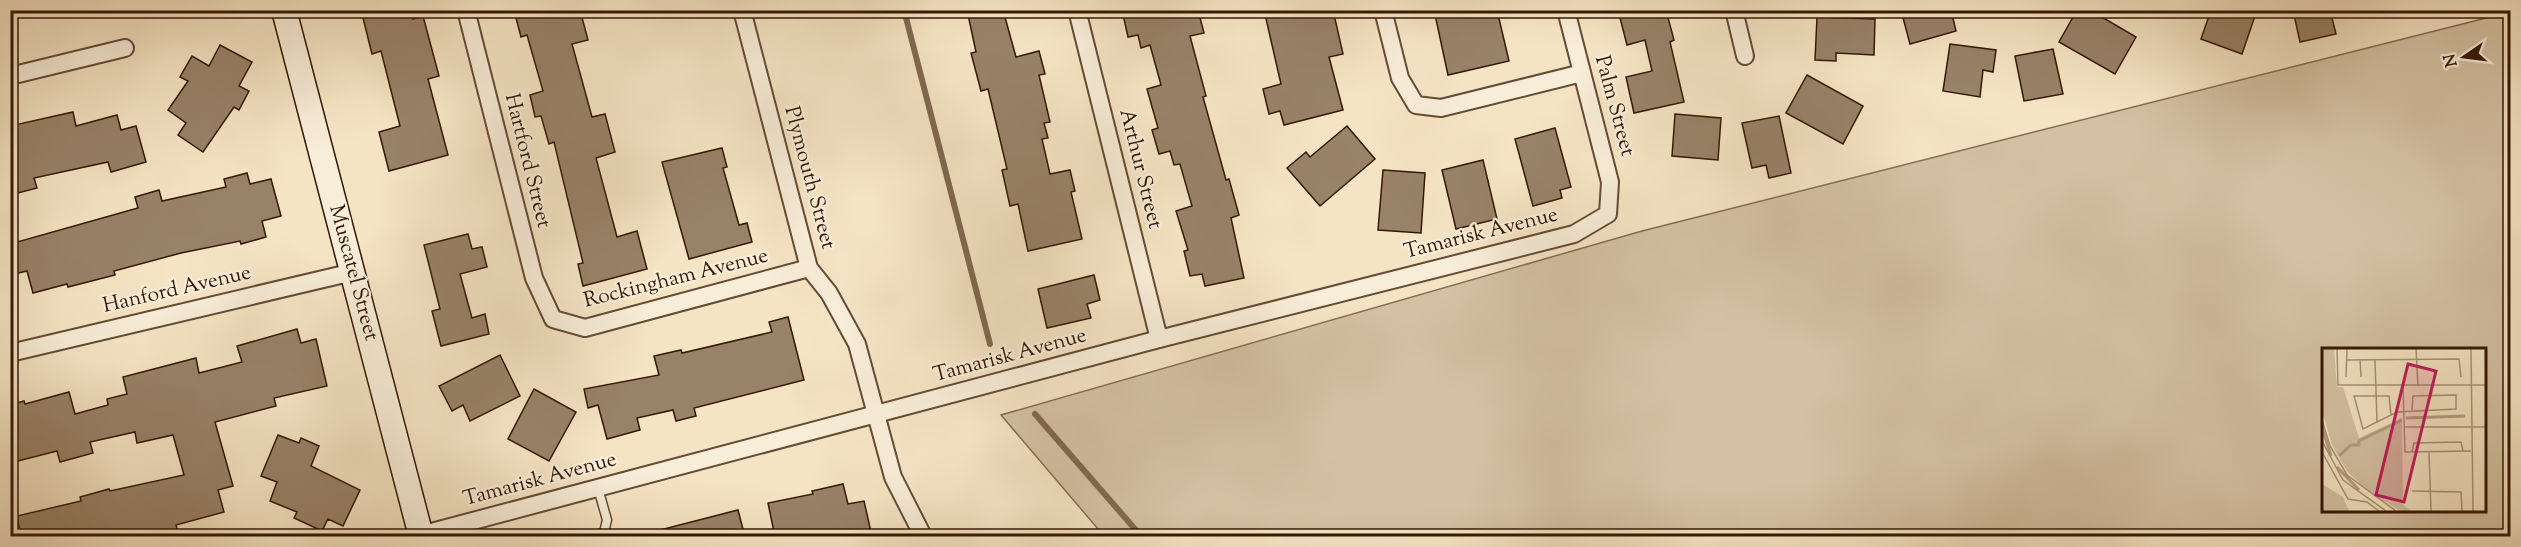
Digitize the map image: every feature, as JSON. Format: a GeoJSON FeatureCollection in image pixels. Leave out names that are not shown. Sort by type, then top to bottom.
{"type":"FeatureCollection","features":[{"type":"Feature","properties":{"kind":"street","name":"Muscatel Street"},"geometry":{"type":"LineString","coordinates":[[284,10],[421,536]]}},
{"type":"Feature","properties":{"kind":"street","name":"Hartford Street"},"geometry":{"type":"LineString","coordinates":[[466,10],[534,278],[553,319]]}},
{"type":"Feature","properties":{"kind":"street","name":"Plymouth Street"},"geometry":{"type":"LineString","coordinates":[[742,10],[809,268],[830,293],[857,344],[893,477],[923,537]]}},
{"type":"Feature","properties":{"kind":"street","name":"Arthur Street"},"geometry":{"type":"LineString","coordinates":[[1077,10],[1159,339]]}},
{"type":"Feature","properties":{"kind":"street"},"geometry":{"type":"LineString","coordinates":[[1383,10],[1400,78],[1416,105],[1441,108],[1582,73]]}},
{"type":"Feature","properties":{"kind":"street","name":"Palm Street"},"geometry":{"type":"LineString","coordinates":[[1566,10],[1610,182],[1608,214]]}},
{"type":"Feature","properties":{"kind":"street"},"geometry":{"type":"LineString","coordinates":[[1734,10],[1745,56]]}},
{"type":"Feature","properties":{"kind":"street"},"geometry":{"type":"LineString","coordinates":[[10,76],[125,48]]}},
{"type":"Feature","properties":{"kind":"street","name":"Tamarisk Avenue"},"geometry":{"type":"LineString","coordinates":[[421,536],[1159,339],[1574,234],[1608,214]]}},
{"type":"Feature","properties":{"kind":"street","name":"Rockingham Avenue"},"geometry":{"type":"LineString","coordinates":[[553,319],[585,327],[809,268]]}},
{"type":"Feature","properties":{"kind":"street","name":"Hanford Avenue"},"geometry":{"type":"LineString","coordinates":[[10,353],[353,272]]}},
{"type":"Feature","properties":{"kind":"lane"},"geometry":{"type":"LineString","coordinates":[[594,537],[604,532],[607,520],[598,488]]}},
{"type":"Feature","properties":{"kind":"shaded area"},"geometry":{"type":"Polygon","coordinates":[[[2510,12],[2510,536],[1104,536],[1001,415],[1642,231],[2510,12]]]}},
{"type":"Feature","properties":{"kind":"building"},"geometry":{"type":"Polygon","coordinates":[[[378,10],[411,10],[413,19],[423,16],[439,76],[428,79],[448,155],[389,171],[379,132],[400,126],[381,51],[372,54],[362,14],[378,10]]]}},
{"type":"Feature","properties":{"kind":"building"},"geometry":{"type":"Polygon","coordinates":[[[544,10],[580,10],[588,40],[572,44],[592,117],[605,114],[615,152],[596,158],[617,237],[637,231],[647,269],[583,286],[578,264],[583,263],[554,142],[549,144],[541,116],[535,117],[530,95],[543,91],[527,35],[521,37],[516,18],[544,10]]]}},
{"type":"Feature","properties":{"kind":"building"},"geometry":{"type":"Polygon","coordinates":[[[967,10],[1003,10],[1016,57],[1039,51],[1045,74],[1039,75],[1050,122],[1044,123],[1048,138],[1042,139],[1050,174],[1070,170],[1075,191],[1071,192],[1082,239],[1028,251],[1018,204],[1010,206],[1002,170],[1007,169],[988,89],[981,91],[971,53],[976,52],[967,10]]]}},
{"type":"Feature","properties":{"kind":"building"},"geometry":{"type":"Polygon","coordinates":[[[1122,10],[1198,10],[1204,33],[1190,36],[1206,96],[1203,97],[1226,180],[1229,179],[1239,215],[1231,218],[1244,278],[1205,286],[1202,274],[1190,276],[1184,251],[1188,250],[1176,211],[1192,206],[1180,164],[1174,165],[1170,151],[1159,154],[1152,130],[1158,128],[1147,89],[1161,85],[1150,45],[1141,48],[1138,35],[1128,37],[1122,10]]]}},
{"type":"Feature","properties":{"kind":"building"},"geometry":{"type":"Polygon","coordinates":[[[1264,10],[1333,10],[1343,54],[1329,57],[1343,110],[1284,125],[1280,111],[1269,114],[1263,89],[1281,84],[1264,10]]]}},
{"type":"Feature","properties":{"kind":"building"},"geometry":{"type":"Polygon","coordinates":[[[1434,10],[1497,10],[1509,61],[1448,75],[1434,10]]]}},
{"type":"Feature","properties":{"kind":"building"},"geometry":{"type":"Polygon","coordinates":[[[1618,10],[1666,10],[1674,40],[1670,42],[1684,102],[1634,113],[1626,77],[1652,71],[1645,40],[1627,45],[1618,10]]]}},
{"type":"Feature","properties":{"kind":"building"},"geometry":{"type":"Polygon","coordinates":[[[1901,10],[1951,10],[1956,31],[1910,44],[1901,10]]]}},
{"type":"Feature","properties":{"kind":"building"},"geometry":{"type":"Polygon","coordinates":[[[2077,10],[2090,10],[2136,37],[2115,74],[2059,42],[2077,10]]]}},
{"type":"Feature","properties":{"kind":"building"},"geometry":{"type":"Polygon","coordinates":[[[2211,10],[2257,10],[2242,54],[2201,39],[2211,10]]]}},
{"type":"Feature","properties":{"kind":"building"},"geometry":{"type":"Polygon","coordinates":[[[2293,10],[2330,10],[2336,34],[2300,42],[2293,10]]]}},
{"type":"Feature","properties":{"kind":"building"},"geometry":{"type":"Polygon","coordinates":[[[1817,17],[1875,19],[1874,55],[1836,53],[1836,61],[1815,60],[1817,17]]]}},
{"type":"Feature","properties":{"kind":"building"},"geometry":{"type":"Polygon","coordinates":[[[1950,44],[1996,50],[1993,72],[1983,70],[1980,97],[1943,91],[1950,44]]]}},
{"type":"Feature","properties":{"kind":"building"},"geometry":{"type":"Polygon","coordinates":[[[220,45],[252,62],[239,86],[249,91],[239,110],[234,107],[203,152],[178,135],[186,123],[168,110],[188,81],[180,77],[192,56],[209,66],[220,45]]]}},
{"type":"Feature","properties":{"kind":"building"},"geometry":{"type":"Polygon","coordinates":[[[2053,49],[2063,94],[2024,101],[2015,56],[2053,49]]]}},
{"type":"Feature","properties":{"kind":"building"},"geometry":{"type":"Polygon","coordinates":[[[1807,75],[1863,106],[1843,144],[1786,113],[1807,75]]]}},
{"type":"Feature","properties":{"kind":"building"},"geometry":{"type":"Polygon","coordinates":[[[73,112],[76,126],[117,115],[121,130],[136,126],[146,162],[111,172],[108,162],[34,178],[37,188],[10,195],[10,126],[73,112]]]}},
{"type":"Feature","properties":{"kind":"building"},"geometry":{"type":"Polygon","coordinates":[[[1675,114],[1721,118],[1718,160],[1672,156],[1675,114]]]}},
{"type":"Feature","properties":{"kind":"building"},"geometry":{"type":"Polygon","coordinates":[[[1779,116],[1791,173],[1769,178],[1766,165],[1752,168],[1742,123],[1779,116]]]}},
{"type":"Feature","properties":{"kind":"building"},"geometry":{"type":"Polygon","coordinates":[[[1347,126],[1375,159],[1320,206],[1287,168],[1306,152],[1310,157],[1347,126]]]}},
{"type":"Feature","properties":{"kind":"building"},"geometry":{"type":"Polygon","coordinates":[[[1555,128],[1571,187],[1560,190],[1562,198],[1533,206],[1515,139],[1555,128]]]}},
{"type":"Feature","properties":{"kind":"building"},"geometry":{"type":"Polygon","coordinates":[[[722,148],[727,167],[723,168],[739,225],[747,223],[752,242],[689,259],[662,162],[722,148]]]}},
{"type":"Feature","properties":{"kind":"building"},"geometry":{"type":"Polygon","coordinates":[[[1483,160],[1497,219],[1456,229],[1442,170],[1483,160]]]}},
{"type":"Feature","properties":{"kind":"building"},"geometry":{"type":"Polygon","coordinates":[[[1383,170],[1425,173],[1421,233],[1378,230],[1383,170]]]}},
{"type":"Feature","properties":{"kind":"building"},"geometry":{"type":"Polygon","coordinates":[[[247,173],[250,184],[271,179],[281,216],[262,221],[266,237],[241,244],[240,241],[181,253],[114,271],[115,275],[33,293],[27,271],[10,275],[10,244],[138,208],[135,197],[159,190],[162,201],[226,187],[224,179],[247,173]]]}},
{"type":"Feature","properties":{"kind":"building"},"geometry":{"type":"Polygon","coordinates":[[[468,234],[472,249],[482,247],[487,267],[460,274],[472,318],[485,314],[489,334],[441,346],[432,311],[440,309],[424,245],[468,234]]]}},
{"type":"Feature","properties":{"kind":"building"},"geometry":{"type":"Polygon","coordinates":[[[1094,275],[1100,300],[1087,304],[1091,318],[1047,328],[1038,289],[1094,275]]]}},
{"type":"Feature","properties":{"kind":"building"},"geometry":{"type":"Polygon","coordinates":[[[788,317],[804,380],[694,408],[696,416],[676,421],[673,410],[637,418],[640,430],[607,439],[598,405],[588,408],[584,389],[659,375],[654,356],[681,350],[682,353],[772,332],[769,322],[788,317]]]}},
{"type":"Feature","properties":{"kind":"building"},"geometry":{"type":"Polygon","coordinates":[[[297,329],[301,343],[316,339],[327,386],[274,398],[276,406],[215,422],[233,486],[218,490],[224,512],[176,525],[178,533],[161,537],[21,537],[17,516],[81,501],[80,497],[109,489],[110,491],[184,475],[173,435],[137,443],[135,432],[90,442],[93,453],[60,462],[57,451],[10,463],[10,405],[24,401],[25,404],[69,392],[75,414],[108,405],[107,399],[127,394],[123,377],[196,358],[199,373],[242,362],[237,346],[297,329]]]}},
{"type":"Feature","properties":{"kind":"building"},"geometry":{"type":"Polygon","coordinates":[[[500,355],[520,396],[470,421],[463,405],[452,411],[439,386],[500,355]]]}},
{"type":"Feature","properties":{"kind":"building"},"geometry":{"type":"Polygon","coordinates":[[[534,389],[576,412],[549,461],[508,439],[534,389]]]}},
{"type":"Feature","properties":{"kind":"building"},"geometry":{"type":"Polygon","coordinates":[[[278,435],[299,443],[301,438],[319,446],[311,466],[360,490],[343,526],[328,519],[322,531],[294,518],[297,512],[270,501],[277,482],[261,476],[278,435]]]}},
{"type":"Feature","properties":{"kind":"building"},"geometry":{"type":"Polygon","coordinates":[[[843,484],[848,504],[864,501],[871,532],[849,537],[775,537],[768,503],[813,494],[812,491],[843,484]]]}},
{"type":"Feature","properties":{"kind":"building"},"geometry":{"type":"Polygon","coordinates":[[[738,510],[745,537],[657,537],[656,531],[738,510]]]}},
{"type":"Feature","properties":{"kind":"waterway"},"geometry":{"type":"LineString","coordinates":[[904,10],[990,344]]}},
{"type":"Feature","properties":{"kind":"waterway"},"geometry":{"type":"LineString","coordinates":[[1035,414],[1141,536]]}}]}
